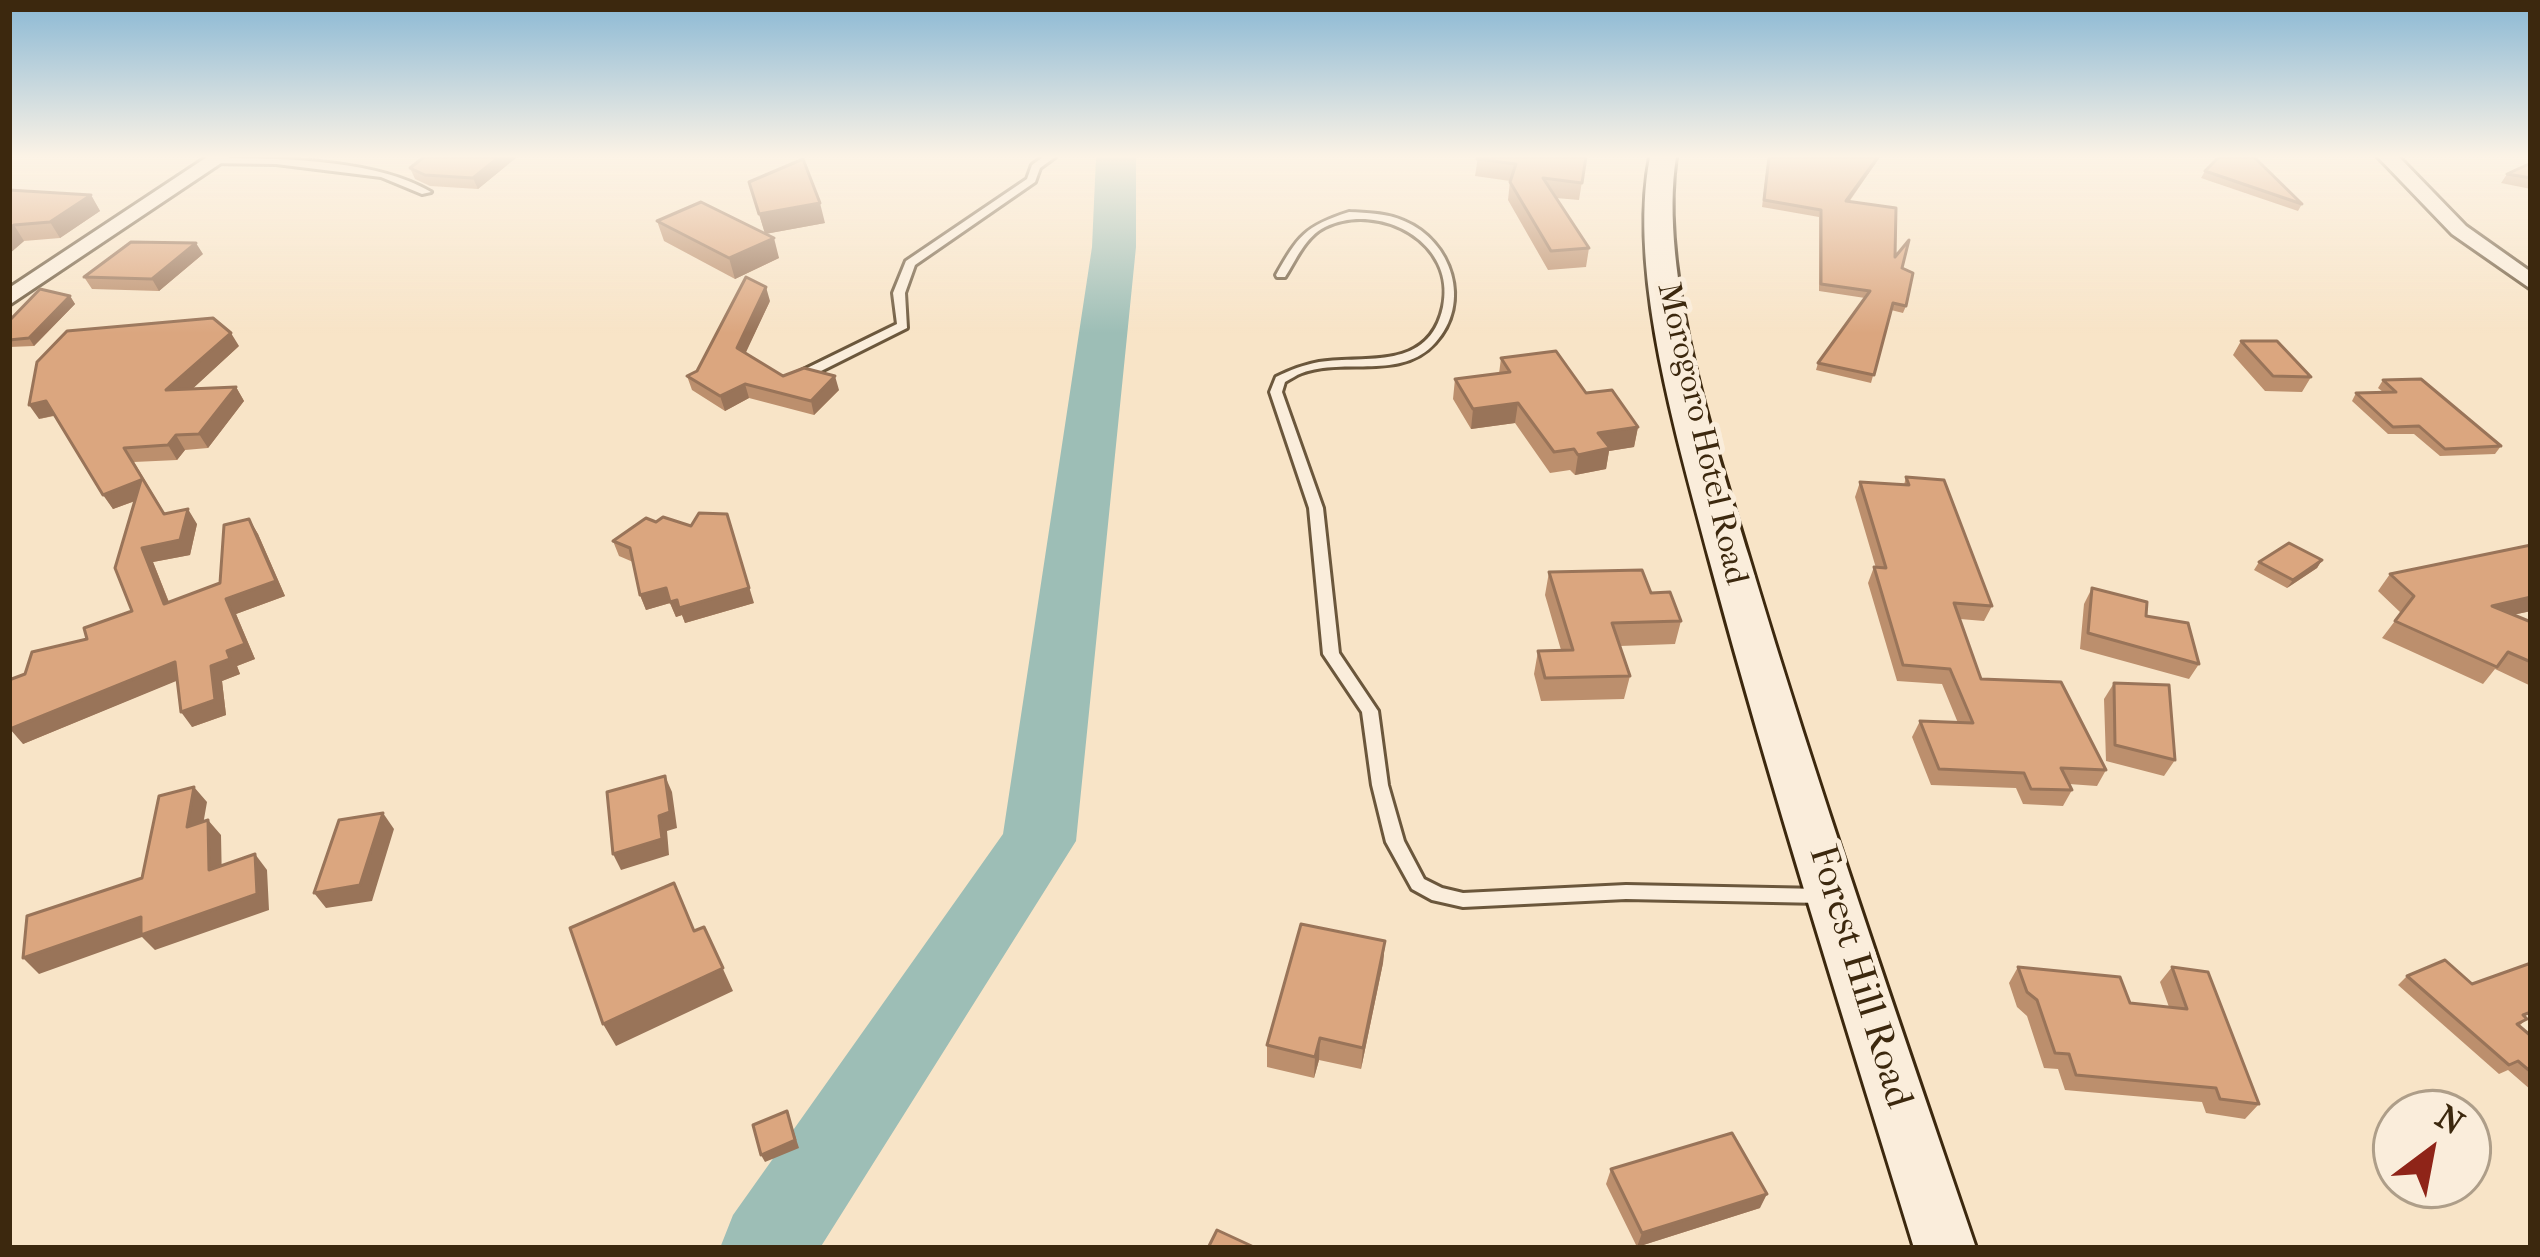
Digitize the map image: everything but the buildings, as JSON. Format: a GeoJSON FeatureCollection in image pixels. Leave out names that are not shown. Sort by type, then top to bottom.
{"type":"FeatureCollection","features":[{"type":"Feature","properties":{"kind":"street"},"geometry":{"type":"LineString","coordinates":[[9,298],[132,216]]}},
{"type":"Feature","properties":{"kind":"street","name":"Morogoro Hotel Road"},"geometry":{"type":"LineString","coordinates":[[1658,216],[1665,294],[1693,430],[1772,707]]}},
{"type":"Feature","properties":{"kind":"street"},"geometry":{"type":"LineString","coordinates":[[2445,216],[2531,283]]}},
{"type":"Feature","properties":{"kind":"street","name":"Forest Hill Road"},"geometry":{"type":"LineString","coordinates":[[1772,707],[1945,1248]]}},
{"type":"Feature","properties":{"kind":"lane"},"geometry":{"type":"LineString","coordinates":[[799,376],[903,326],[899,293],[910,263],[980,216]]}},
{"type":"Feature","properties":{"kind":"lane"},"geometry":{"type":"LineString","coordinates":[[1281,275],[1321,225],[1339,219],[1385,218],[1424,234],[1454,286],[1451,309],[1436,336],[1416,356],[1305,368],[1286,375],[1276,392],[1316,508],[1331,654],[1370,711],[1387,816],[1413,878],[1438,895],[1463,900],[1626,892],[1830,896]]}},
{"type":"Feature","properties":{"kind":"waterway"},"geometry":{"type":"LineString","coordinates":[[766,1248],[1039,841],[1115,216]]}}]}
